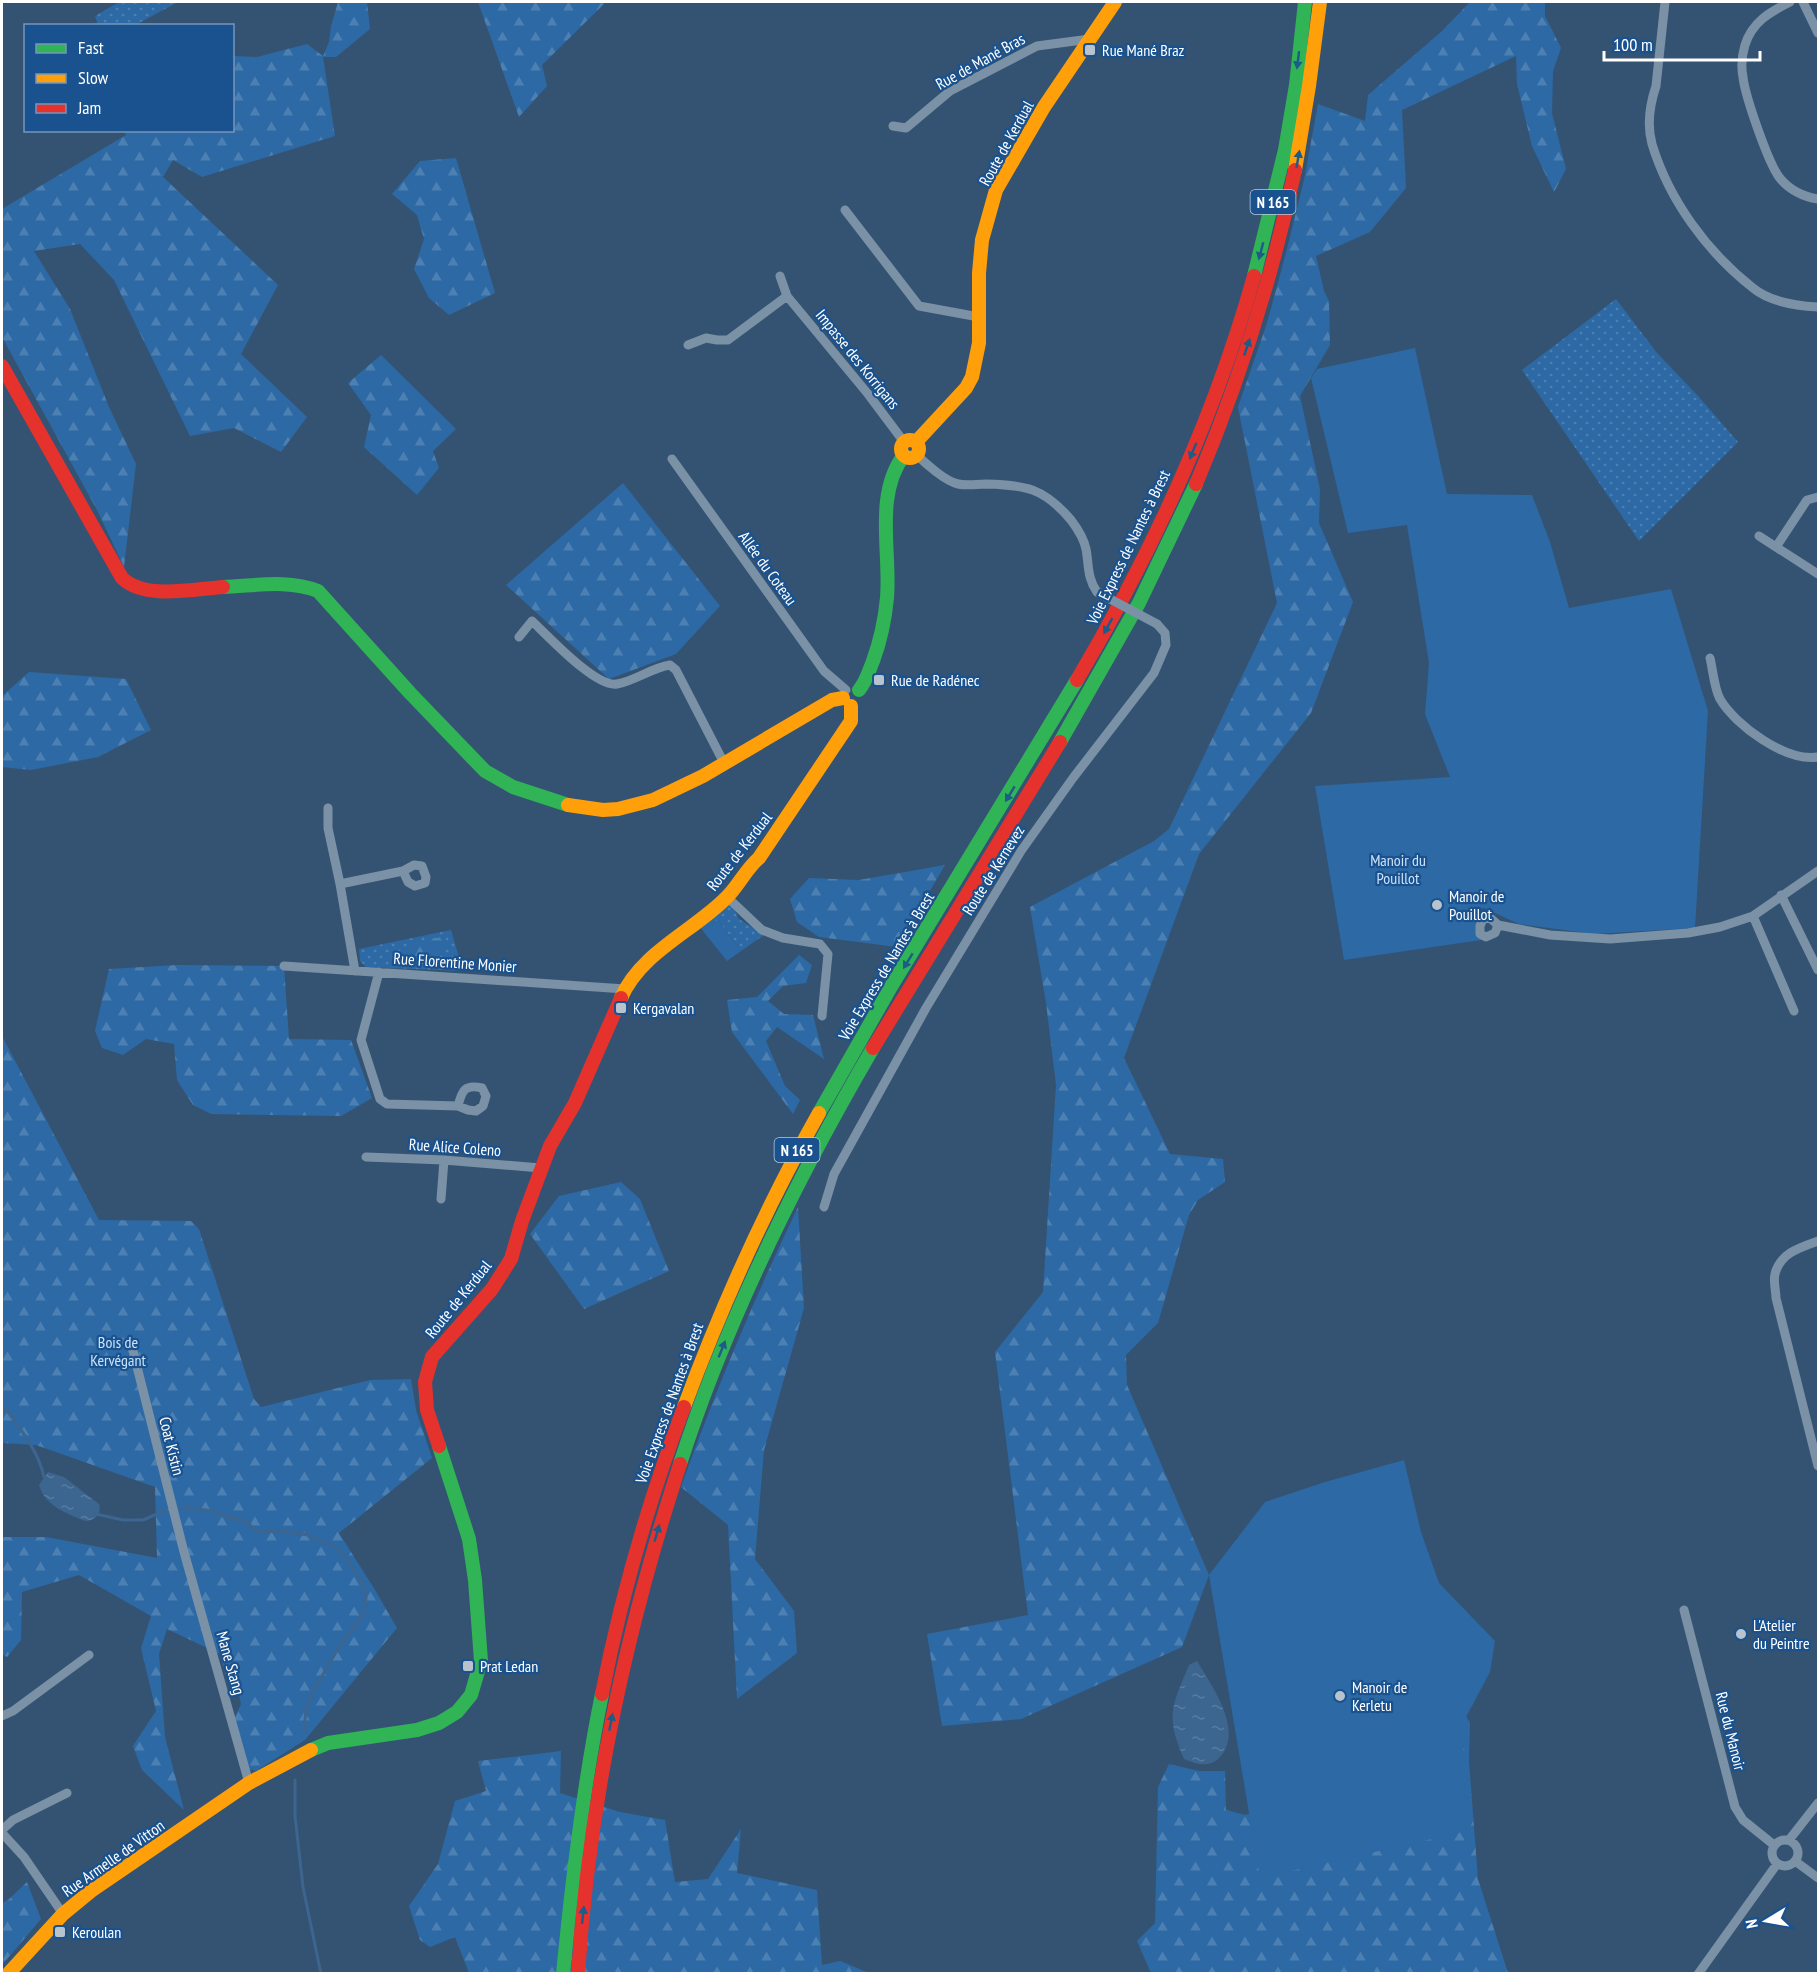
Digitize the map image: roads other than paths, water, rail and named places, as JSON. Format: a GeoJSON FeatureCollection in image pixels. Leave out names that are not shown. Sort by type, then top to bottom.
{"type":"FeatureCollection","features":[{"type":"Feature","properties":{"kind":"main road","name":"Route de Kerdual"},"geometry":{"type":"LineString","coordinates":[[249,1783],[294,1758],[328,1743],[417,1730],[439,1724],[458,1712],[471,1695],[482,1661],[469,1539],[428,1410],[425,1382],[432,1358],[492,1289],[511,1259],[550,1146],[575,1103],[625,989],[644,965],[727,897],[759,858],[851,721],[850,696],[864,684],[878,647],[887,599],[887,512],[890,480],[895,467],[966,388],[972,377],[979,343],[982,240],[996,190],[1044,107],[1116,2]]}},
{"type":"Feature","properties":{"kind":"main road","name":"Voie Express de Nantes à Brest"},"geometry":{"type":"LineString","coordinates":[[563,1974],[572,1870],[594,1725],[609,1658],[641,1531],[712,1330],[799,1147],[865,1032],[1073,690],[1134,577],[1171,501],[1215,396],[1245,310],[1261,254],[1294,95],[1305,2]]}},
{"type":"Feature","properties":{"kind":"main road","name":"Voie Express de Nantes à Brest"},"geometry":{"type":"LineString","coordinates":[[578,1974],[587,1872],[624,1661],[656,1536],[699,1407],[759,1264],[812,1156],[878,1040],[1086,697],[1139,603],[1186,507],[1228,402],[1259,313],[1276,251],[1294,175],[1308,100],[1320,2]]}},
{"type":"Feature","properties":{"kind":"main road"},"geometry":{"type":"LineString","coordinates":[[2,366],[118,574],[129,586],[140,591],[152,591],[285,584],[303,585],[318,591],[402,685],[485,771],[515,788],[569,806],[596,810],[618,809],[641,804],[724,763],[832,700],[850,696]]}},
{"type":"Feature","properties":{"kind":"main road","name":"Rue Armelle de Vitton"},"geometry":{"type":"LineString","coordinates":[[8,1974],[63,1914],[91,1891],[249,1783]]}},
{"type":"Feature","properties":{"kind":"street"},"geometry":{"type":"LineString","coordinates":[[1665,2],[1650,119],[1652,144],[1668,187],[1709,247],[1754,289],[1774,299],[1818,307]]}},
{"type":"Feature","properties":{"kind":"street"},"geometry":{"type":"LineString","coordinates":[[1790,2],[1768,13],[1750,33],[1743,52],[1743,77],[1748,98],[1774,169],[1790,188],[1800,194],[1818,199]]}},
{"type":"Feature","properties":{"kind":"street"},"geometry":{"type":"LineString","coordinates":[[1803,2],[1818,33]]}},
{"type":"Feature","properties":{"kind":"street","name":"Rue de Mané Bras"},"geometry":{"type":"LineString","coordinates":[[894,126],[906,128],[950,91],[1037,46],[1090,39]]}},
{"type":"Feature","properties":{"kind":"street"},"geometry":{"type":"LineString","coordinates":[[845,210],[919,306],[979,317]]}},
{"type":"Feature","properties":{"kind":"street","name":"Impasse des Korrigans"},"geometry":{"type":"LineString","coordinates":[[780,276],[787,296],[910,449],[929,466],[957,484],[1016,485],[1035,489],[1055,504],[1072,521],[1086,547],[1090,583],[1097,592]]}},
{"type":"Feature","properties":{"kind":"street"},"geometry":{"type":"LineString","coordinates":[[688,345],[706,338],[728,340],[787,296]]}},
{"type":"Feature","properties":{"kind":"street","name":"Allée du Coteau"},"geometry":{"type":"LineString","coordinates":[[672,459],[824,671],[850,696]]}},
{"type":"Feature","properties":{"kind":"street"},"geometry":{"type":"LineString","coordinates":[[1776,547],[1807,500],[1818,497]]}},
{"type":"Feature","properties":{"kind":"street"},"geometry":{"type":"LineString","coordinates":[[1759,536],[1818,574]]}},
{"type":"Feature","properties":{"kind":"street","name":"Route de Kernevez"},"geometry":{"type":"LineString","coordinates":[[824,1207],[834,1174],[926,1008],[1021,851],[1073,778],[1154,673],[1166,645],[1165,633],[1157,624],[1097,592]]}},
{"type":"Feature","properties":{"kind":"street"},"geometry":{"type":"LineString","coordinates":[[519,636],[532,621],[590,674],[606,684],[617,685],[661,666],[670,665],[676,670],[724,763]]}},
{"type":"Feature","properties":{"kind":"street"},"geometry":{"type":"LineString","coordinates":[[1710,658],[1719,698],[1742,726],[1768,744],[1792,753],[1812,758],[1818,757]]}},
{"type":"Feature","properties":{"kind":"street"},"geometry":{"type":"LineString","coordinates":[[328,808],[328,828],[356,971]]}},
{"type":"Feature","properties":{"kind":"street"},"geometry":{"type":"LineString","coordinates":[[340,884],[403,871]]}},
{"type":"Feature","properties":{"kind":"street"},"geometry":{"type":"LineString","coordinates":[[1498,926],[1550,935],[1610,939],[1688,933],[1720,927],[1753,916],[1818,871]]}},
{"type":"Feature","properties":{"kind":"street"},"geometry":{"type":"LineString","coordinates":[[1781,895],[1818,970]]}},
{"type":"Feature","properties":{"kind":"street"},"geometry":{"type":"LineString","coordinates":[[727,897],[762,930],[783,938],[820,944],[828,954],[822,1016]]}},
{"type":"Feature","properties":{"kind":"street"},"geometry":{"type":"LineString","coordinates":[[1753,916],[1794,1011]]}},
{"type":"Feature","properties":{"kind":"street","name":"Rue Florentine Monier"},"geometry":{"type":"LineString","coordinates":[[284,966],[625,989]]}},
{"type":"Feature","properties":{"kind":"street"},"geometry":{"type":"LineString","coordinates":[[379,972],[361,1040],[380,1099],[387,1104],[458,1106]]}},
{"type":"Feature","properties":{"kind":"street","name":"Rue Alice Coleno"},"geometry":{"type":"LineString","coordinates":[[366,1157],[444,1160],[541,1168]]}},
{"type":"Feature","properties":{"kind":"street"},"geometry":{"type":"LineString","coordinates":[[441,1199],[444,1160]]}},
{"type":"Feature","properties":{"kind":"street"},"geometry":{"type":"LineString","coordinates":[[1818,1241],[1797,1248],[1782,1260],[1775,1275],[1776,1298],[1818,1466]]}},
{"type":"Feature","properties":{"kind":"street","name":"Coat Kistin"},"geometry":{"type":"LineString","coordinates":[[132,1347],[184,1552]]}},
{"type":"Feature","properties":{"kind":"street","name":"Mane Stang"},"geometry":{"type":"LineString","coordinates":[[184,1552],[249,1783]]}},
{"type":"Feature","properties":{"kind":"street","name":"Rue du Manoir"},"geometry":{"type":"LineString","coordinates":[[1684,1610],[1735,1807],[1743,1820],[1774,1845]]}},
{"type":"Feature","properties":{"kind":"street"},"geometry":{"type":"LineString","coordinates":[[2,1716],[13,1712],[89,1655]]}},
{"type":"Feature","properties":{"kind":"street"},"geometry":{"type":"LineString","coordinates":[[63,1914],[24,1857],[2,1832],[13,1820],[67,1793]]}},
{"type":"Feature","properties":{"kind":"street"},"geometry":{"type":"LineString","coordinates":[[1789,1840],[1818,1803]]}},
{"type":"Feature","properties":{"kind":"street"},"geometry":{"type":"LineString","coordinates":[[1777,1864],[1771,1853],[1774,1845],[1780,1840],[1789,1840],[1797,1849],[1795,1861]]}},
{"type":"Feature","properties":{"kind":"street"},"geometry":{"type":"LineString","coordinates":[[1777,1864],[1788,1865],[1795,1861]]}},
{"type":"Feature","properties":{"kind":"street"},"geometry":{"type":"LineString","coordinates":[[1795,1861],[1818,1878]]}},
{"type":"Feature","properties":{"kind":"street"},"geometry":{"type":"LineString","coordinates":[[1698,1974],[1777,1864]]}},
{"type":"Feature","properties":{"kind":"water"},"geometry":{"type":"Polygon","coordinates":[[[48,1472],[64,1477],[99,1504],[97,1517],[85,1521],[51,1504],[39,1485],[48,1472]]]}},
{"type":"Feature","properties":{"kind":"water"},"geometry":{"type":"Polygon","coordinates":[[[1197,1661],[1218,1696],[1228,1723],[1229,1736],[1226,1748],[1218,1759],[1210,1764],[1197,1764],[1184,1759],[1174,1732],[1175,1701],[1189,1665],[1197,1661]]]}},
{"type":"Feature","properties":{"kind":"waterway"},"geometry":{"type":"LineString","coordinates":[[2,1404],[32,1447],[44,1477],[47,1479]]}},
{"type":"Feature","properties":{"kind":"waterway"},"geometry":{"type":"LineString","coordinates":[[183,1507],[213,1511],[245,1521],[258,1532],[283,1531],[308,1535],[339,1549],[361,1580],[366,1598],[363,1615],[339,1647],[315,1688],[306,1709],[304,1732]]}},
{"type":"Feature","properties":{"kind":"waterway"},"geometry":{"type":"LineString","coordinates":[[96,1514],[123,1520],[143,1520],[166,1510]]}},
{"type":"Feature","properties":{"kind":"waterway"},"geometry":{"type":"LineString","coordinates":[[295,1780],[295,1816],[303,1887],[321,1974]]}},
{"type":"Feature","properties":{"kind":"place","name":"Rue Mané Braz"},"geometry":{"type":"Point","coordinates":[1090,50]}},
{"type":"Feature","properties":{"kind":"place","name":"Rue de Radénec"},"geometry":{"type":"Point","coordinates":[879,680]}},
{"type":"Feature","properties":{"kind":"place","name":"Manoir de Pouillot"},"geometry":{"type":"Point","coordinates":[1437,905]}},
{"type":"Feature","properties":{"kind":"place","name":"Kergavalan"},"geometry":{"type":"Point","coordinates":[621,1008]}},
{"type":"Feature","properties":{"kind":"place","name":"L'Atelier du Peintre"},"geometry":{"type":"Point","coordinates":[1741,1634]}},
{"type":"Feature","properties":{"kind":"place","name":"Prat Ledan"},"geometry":{"type":"Point","coordinates":[468,1666]}},
{"type":"Feature","properties":{"kind":"place","name":"Manoir de Kerletu"},"geometry":{"type":"Point","coordinates":[1340,1696]}},
{"type":"Feature","properties":{"kind":"place","name":"Keroulan"},"geometry":{"type":"Point","coordinates":[60,1932]}},
{"type":"Feature","properties":{"kind":"park label","name":"Manoir du Pouillot"},"geometry":{"type":"Point","coordinates":[1398,869]}},
{"type":"Feature","properties":{"kind":"park label","name":"Bois de Kervégant"},"geometry":{"type":"Point","coordinates":[118,1351]}}]}
